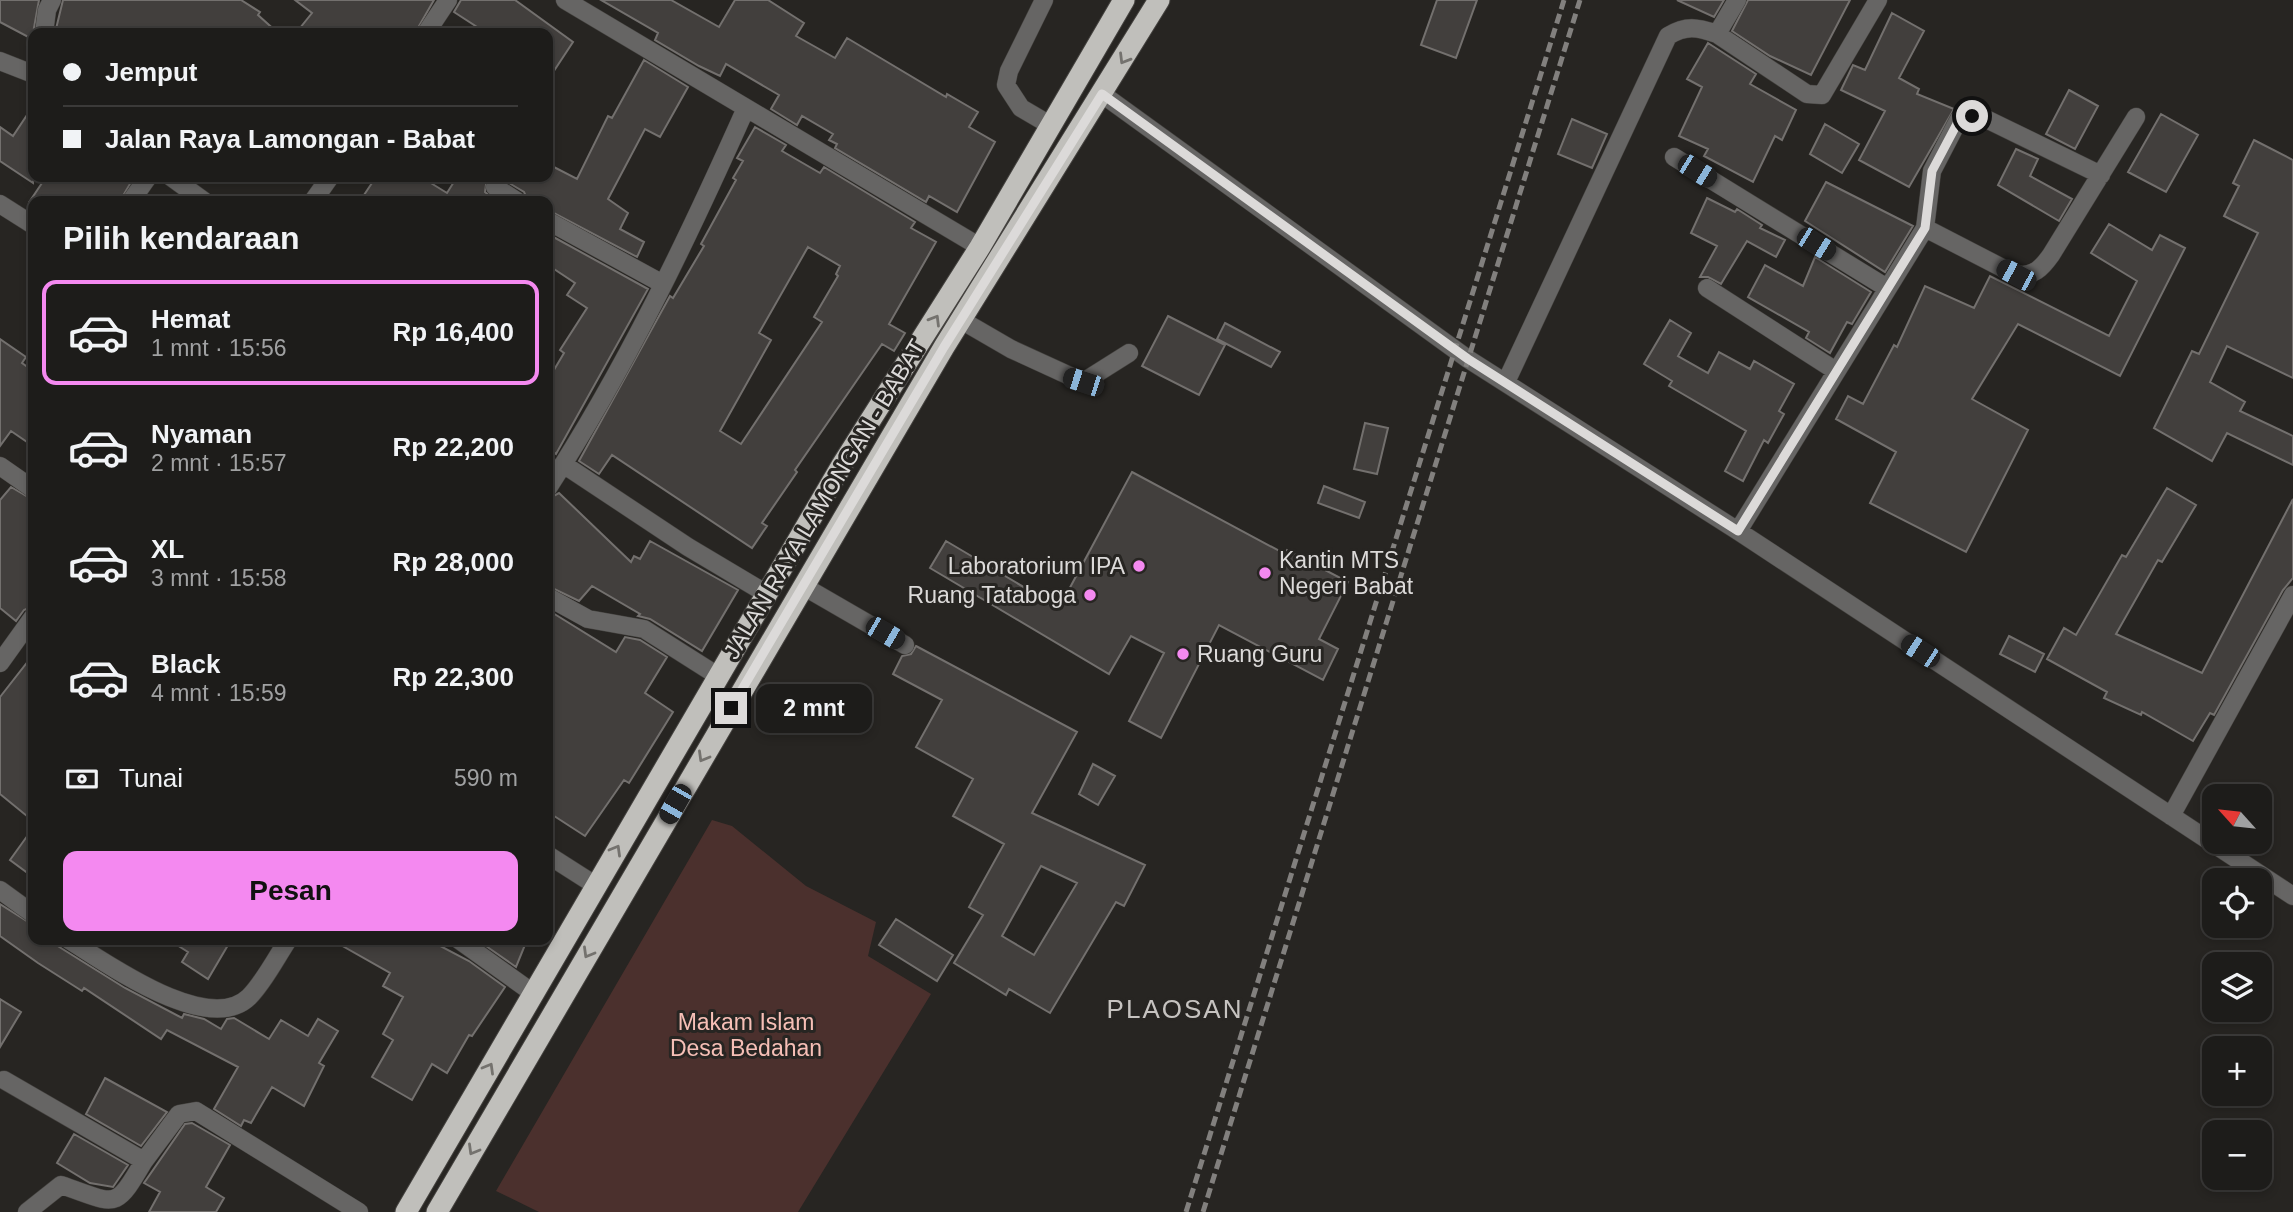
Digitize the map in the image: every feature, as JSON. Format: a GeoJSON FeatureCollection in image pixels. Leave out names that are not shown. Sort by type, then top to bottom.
{"type":"FeatureCollection","features":[{"type":"Feature","properties":{"kind":"highway","name":"JALAN RAYA LAMONGAN - BABAT"},"geometry":{"type":"LineString","coordinates":[[406,1212],[842,465],[980,247],[1124,0]]}},
{"type":"Feature","properties":{"kind":"highway","name":"JALAN RAYA LAMONGAN - BABAT"},"geometry":{"type":"LineString","coordinates":[[437,1212],[961,320],[1159,0]]}},
{"type":"Feature","properties":{"kind":"street"},"geometry":{"type":"LineString","coordinates":[[45,28],[47,10],[52,0]]}},
{"type":"Feature","properties":{"kind":"street"},"geometry":{"type":"LineString","coordinates":[[429,28],[448,0]]}},
{"type":"Feature","properties":{"kind":"street"},"geometry":{"type":"LineString","coordinates":[[565,0],[980,247]]}},
{"type":"Feature","properties":{"kind":"street"},"geometry":{"type":"LineString","coordinates":[[1044,0],[1009,71],[1006,85],[1021,108],[1051,125]]}},
{"type":"Feature","properties":{"kind":"street"},"geometry":{"type":"LineString","coordinates":[[1717,34],[1737,0]]}},
{"type":"Feature","properties":{"kind":"street"},"geometry":{"type":"LineString","coordinates":[[1506,382],[1668,36],[1682,28],[1697,27],[1717,34],[1808,94],[1822,95],[1878,0]]}},
{"type":"Feature","properties":{"kind":"street"},"geometry":{"type":"LineString","coordinates":[[0,61],[28,72]]}},
{"type":"Feature","properties":{"kind":"street"},"geometry":{"type":"LineString","coordinates":[[1102,94],[1468,359],[1738,531],[2293,896]]}},
{"type":"Feature","properties":{"kind":"street"},"geometry":{"type":"LineString","coordinates":[[553,480],[581,437],[691,231],[746,108]]}},
{"type":"Feature","properties":{"kind":"street"},"geometry":{"type":"LineString","coordinates":[[1738,531],[1925,228],[1932,171],[1959,120],[1966,116],[1980,116],[2101,175]]}},
{"type":"Feature","properties":{"kind":"street"},"geometry":{"type":"LineString","coordinates":[[1925,228],[2016,275],[2029,276],[2040,269],[2052,255],[2136,117]]}},
{"type":"Feature","properties":{"kind":"street"},"geometry":{"type":"LineString","coordinates":[[1674,157],[1886,288]]}},
{"type":"Feature","properties":{"kind":"street"},"geometry":{"type":"LineString","coordinates":[[178,182],[197,196]]}},
{"type":"Feature","properties":{"kind":"street"},"geometry":{"type":"LineString","coordinates":[[495,187],[509,196]]}},
{"type":"Feature","properties":{"kind":"street"},"geometry":{"type":"LineString","coordinates":[[0,204],[28,222]]}},
{"type":"Feature","properties":{"kind":"street"},"geometry":{"type":"LineString","coordinates":[[553,224],[663,284]]}},
{"type":"Feature","properties":{"kind":"street"},"geometry":{"type":"LineString","coordinates":[[1707,288],[1836,371]]}},
{"type":"Feature","properties":{"kind":"street"},"geometry":{"type":"LineString","coordinates":[[961,320],[1011,349],[1083,382],[1129,353]]}},
{"type":"Feature","properties":{"kind":"street"},"geometry":{"type":"LineString","coordinates":[[563,464],[688,547],[767,594]]}},
{"type":"Feature","properties":{"kind":"street"},"geometry":{"type":"LineString","coordinates":[[0,466],[28,486]]}},
{"type":"Feature","properties":{"kind":"street"},"geometry":{"type":"LineString","coordinates":[[803,586],[905,645]]}},
{"type":"Feature","properties":{"kind":"street"},"geometry":{"type":"LineString","coordinates":[[2171,816],[2293,595]]}},
{"type":"Feature","properties":{"kind":"street"},"geometry":{"type":"LineString","coordinates":[[553,600],[588,619],[644,629],[718,676]]}},
{"type":"Feature","properties":{"kind":"street"},"geometry":{"type":"LineString","coordinates":[[0,663],[27,638]]}},
{"type":"Feature","properties":{"kind":"street"},"geometry":{"type":"LineString","coordinates":[[553,858],[596,885]]}},
{"type":"Feature","properties":{"kind":"street"},"geometry":{"type":"LineString","coordinates":[[0,890],[28,910]]}},
{"type":"Feature","properties":{"kind":"street"},"geometry":{"type":"LineString","coordinates":[[77,945],[160,995],[210,1008],[232,1006],[248,999],[285,945]]}},
{"type":"Feature","properties":{"kind":"street"},"geometry":{"type":"LineString","coordinates":[[465,945],[533,993]]}},
{"type":"Feature","properties":{"kind":"street"},"geometry":{"type":"LineString","coordinates":[[4,1080],[144,1161]]}},
{"type":"Feature","properties":{"kind":"street"},"geometry":{"type":"LineString","coordinates":[[27,1212],[61,1185],[102,1202],[118,1203],[125,1199],[144,1161],[179,1114],[196,1111],[233,1131],[352,1208]]}},
{"type":"Feature","properties":{"kind":"green space","name":"Makam Islam Desa Bedahan"},"geometry":{"type":"Polygon","coordinates":[[[712,820],[732,826],[806,886],[876,922],[868,956],[931,994],[798,1212],[539,1212],[496,1191],[712,820]]]}},
{"type":"Feature","properties":{"kind":"building"},"geometry":{"type":"Polygon","coordinates":[[[0,0],[39,0],[34,28],[28,28],[28,37],[0,22],[0,0]]]}},
{"type":"Feature","properties":{"kind":"building"},"geometry":{"type":"Polygon","coordinates":[[[63,0],[241,0],[260,12],[258,15],[272,28],[56,28],[63,0]]]}},
{"type":"Feature","properties":{"kind":"building"},"geometry":{"type":"Polygon","coordinates":[[[295,0],[434,0],[418,28],[300,28],[312,13],[295,0]]]}},
{"type":"Feature","properties":{"kind":"building"},"geometry":{"type":"Polygon","coordinates":[[[461,0],[515,0],[573,42],[553,72],[553,28],[476,28],[454,12],[461,0]]]}},
{"type":"Feature","properties":{"kind":"building"},"geometry":{"type":"Polygon","coordinates":[[[601,0],[671,0],[719,27],[735,0],[768,0],[804,23],[796,36],[835,58],[847,38],[946,97],[947,94],[978,112],[969,127],[995,142],[957,212],[929,196],[926,202],[835,148],[837,144],[829,140],[833,134],[802,116],[797,125],[771,109],[779,95],[726,64],[720,76],[699,66],[655,40],[658,33],[601,0]]]}},
{"type":"Feature","properties":{"kind":"building"},"geometry":{"type":"Polygon","coordinates":[[[1437,0],[1477,0],[1456,58],[1421,45],[1437,0]]]}},
{"type":"Feature","properties":{"kind":"building"},"geometry":{"type":"Polygon","coordinates":[[[1677,0],[1724,0],[1714,17],[1677,0]]]}},
{"type":"Feature","properties":{"kind":"building"},"geometry":{"type":"Polygon","coordinates":[[[1748,0],[1850,0],[1811,75],[1770,56],[1732,31],[1748,0]]]}},
{"type":"Feature","properties":{"kind":"building"},"geometry":{"type":"Polygon","coordinates":[[[1892,13],[1924,31],[1899,78],[1919,89],[1917,94],[1954,109],[1909,187],[1859,160],[1885,111],[1841,90],[1853,65],[1865,70],[1892,13]]]}},
{"type":"Feature","properties":{"kind":"building"},"geometry":{"type":"Polygon","coordinates":[[[1708,43],[1756,74],[1750,84],[1796,110],[1782,140],[1775,136],[1753,182],[1704,156],[1708,149],[1679,136],[1702,87],[1687,79],[1708,43]]]}},
{"type":"Feature","properties":{"kind":"building"},"geometry":{"type":"Polygon","coordinates":[[[644,60],[688,87],[660,137],[645,129],[608,199],[628,213],[620,229],[644,242],[637,257],[553,213],[553,196],[526,196],[509,183],[553,182],[553,167],[577,179],[608,116],[612,118],[644,60]]]}},
{"type":"Feature","properties":{"kind":"building"},"geometry":{"type":"Polygon","coordinates":[[[2069,90],[2098,106],[2075,149],[2046,134],[2069,90]]]}},
{"type":"Feature","properties":{"kind":"building"},"geometry":{"type":"Polygon","coordinates":[[[28,114],[28,180],[0,161],[0,127],[13,136],[28,114]]]}},
{"type":"Feature","properties":{"kind":"building"},"geometry":{"type":"Polygon","coordinates":[[[2161,114],[2198,135],[2166,192],[2128,172],[2161,114]]]}},
{"type":"Feature","properties":{"kind":"building"},"geometry":{"type":"Polygon","coordinates":[[[1572,119],[1607,134],[1592,168],[1558,154],[1572,119]]]}},
{"type":"Feature","properties":{"kind":"building"},"geometry":{"type":"Polygon","coordinates":[[[1825,124],[1859,144],[1842,173],[1810,154],[1825,124]]]}},
{"type":"Feature","properties":{"kind":"building"},"geometry":{"type":"Polygon","coordinates":[[[755,127],[786,145],[782,151],[820,173],[824,167],[915,222],[911,228],[936,242],[889,324],[905,333],[894,351],[882,344],[795,470],[797,472],[762,523],[767,526],[752,548],[612,455],[599,474],[579,461],[670,296],[673,298],[704,246],[701,244],[736,180],[733,178],[743,161],[737,158],[755,127]],[[808,247],[759,333],[771,340],[720,431],[741,444],[822,322],[814,317],[838,276],[836,274],[840,266],[808,247]]]}},
{"type":"Feature","properties":{"kind":"building"},"geometry":{"type":"Polygon","coordinates":[[[2254,140],[2293,160],[2293,378],[2227,346],[2210,382],[2245,402],[2240,411],[2293,436],[2293,465],[2227,433],[2212,461],[2154,428],[2192,351],[2199,354],[2258,233],[2224,216],[2239,186],[2233,183],[2254,140]]]}},
{"type":"Feature","properties":{"kind":"building"},"geometry":{"type":"Polygon","coordinates":[[[2016,149],[2038,159],[2030,176],[2072,199],[2059,221],[1998,185],[2016,149]]]}},
{"type":"Feature","properties":{"kind":"building"},"geometry":{"type":"Polygon","coordinates":[[[43,182],[131,182],[123,196],[33,196],[43,182]]]}},
{"type":"Feature","properties":{"kind":"building"},"geometry":{"type":"Polygon","coordinates":[[[373,182],[429,182],[447,193],[454,182],[486,182],[485,192],[490,196],[363,196],[373,182]]]}},
{"type":"Feature","properties":{"kind":"building"},"geometry":{"type":"Polygon","coordinates":[[[1826,182],[1913,226],[1885,272],[1805,221],[1826,182]]]}},
{"type":"Feature","properties":{"kind":"building"},"geometry":{"type":"Polygon","coordinates":[[[1707,198],[1735,212],[1737,209],[1762,225],[1760,228],[1785,240],[1776,257],[1747,241],[1721,284],[1708,277],[1700,277],[1717,246],[1691,233],[1707,198]]]}},
{"type":"Feature","properties":{"kind":"building"},"geometry":{"type":"Polygon","coordinates":[[[2109,224],[2152,250],[2160,235],[2185,248],[2120,376],[2018,324],[1972,399],[2028,430],[1966,552],[1870,503],[1896,452],[1836,419],[1848,396],[1863,404],[1894,345],[1897,347],[1925,286],[1974,308],[1990,276],[2109,336],[2137,281],[2091,253],[2109,224]]]}},
{"type":"Feature","properties":{"kind":"building"},"geometry":{"type":"Polygon","coordinates":[[[553,237],[648,289],[556,454],[553,452],[553,372],[564,353],[560,350],[587,308],[567,295],[575,283],[553,268],[553,237]]]}},
{"type":"Feature","properties":{"kind":"building"},"geometry":{"type":"Polygon","coordinates":[[[1815,257],[1871,292],[1852,324],[1847,322],[1830,353],[1806,338],[1809,332],[1748,297],[1765,265],[1803,286],[1815,257]]]}},
{"type":"Feature","properties":{"kind":"building"},"geometry":{"type":"Polygon","coordinates":[[[1168,316],[1225,345],[1199,395],[1142,366],[1168,316]]]}},
{"type":"Feature","properties":{"kind":"building"},"geometry":{"type":"Polygon","coordinates":[[[1670,320],[1691,333],[1678,356],[1708,373],[1719,352],[1750,369],[1754,361],[1794,384],[1779,411],[1784,414],[1768,443],[1764,440],[1743,481],[1725,471],[1746,431],[1669,386],[1672,381],[1644,364],[1670,320]]]}},
{"type":"Feature","properties":{"kind":"building"},"geometry":{"type":"Polygon","coordinates":[[[1225,323],[1280,352],[1271,367],[1217,339],[1225,323]]]}},
{"type":"Feature","properties":{"kind":"building"},"geometry":{"type":"Polygon","coordinates":[[[0,339],[26,357],[22,363],[28,367],[28,443],[11,431],[0,446],[0,339]]]}},
{"type":"Feature","properties":{"kind":"building"},"geometry":{"type":"Polygon","coordinates":[[[1365,423],[1388,428],[1377,474],[1354,469],[1365,423]]]}},
{"type":"Feature","properties":{"kind":"building"},"geometry":{"type":"Polygon","coordinates":[[[1132,472],[1285,554],[1287,550],[1348,582],[1319,639],[1338,649],[1323,680],[1219,625],[1161,738],[1129,721],[1164,653],[1131,636],[1109,674],[930,568],[946,541],[1059,608],[1132,472]]]}},
{"type":"Feature","properties":{"kind":"building"},"geometry":{"type":"Polygon","coordinates":[[[1324,486],[1365,502],[1359,518],[1318,503],[1324,486]]]}},
{"type":"Feature","properties":{"kind":"building"},"geometry":{"type":"Polygon","coordinates":[[[11,487],[28,497],[28,608],[16,621],[0,608],[0,500],[11,487]]]}},
{"type":"Feature","properties":{"kind":"building"},"geometry":{"type":"Polygon","coordinates":[[[2167,488],[2196,505],[2162,562],[2158,560],[2116,634],[2202,673],[2293,499],[2293,578],[2283,590],[2214,715],[2210,713],[2193,741],[2142,712],[2141,715],[2104,698],[2107,692],[2047,659],[2064,628],[2076,635],[2122,555],[2126,557],[2167,488]]]}},
{"type":"Feature","properties":{"kind":"building"},"geometry":{"type":"Polygon","coordinates":[[[559,493],[631,562],[634,556],[640,559],[650,541],[738,590],[702,651],[650,619],[638,616],[640,614],[592,586],[579,601],[553,588],[553,496],[559,493]]]}},
{"type":"Feature","properties":{"kind":"building"},"geometry":{"type":"Polygon","coordinates":[[[553,613],[616,652],[625,637],[640,640],[667,657],[645,693],[673,712],[629,783],[624,780],[585,836],[553,815],[553,613]]]}},
{"type":"Feature","properties":{"kind":"building"},"geometry":{"type":"Polygon","coordinates":[[[2009,636],[2044,654],[2035,672],[2000,654],[2009,636]]]}},
{"type":"Feature","properties":{"kind":"building"},"geometry":{"type":"Polygon","coordinates":[[[916,646],[1077,732],[1032,813],[1145,865],[1124,906],[1116,902],[1050,1013],[1009,989],[1006,995],[954,963],[983,915],[969,907],[1004,844],[953,816],[973,779],[916,747],[942,700],[893,674],[902,656],[911,654],[916,646]],[[1041,866],[1002,936],[1034,955],[1077,883],[1041,866]]]}},
{"type":"Feature","properties":{"kind":"building"},"geometry":{"type":"Polygon","coordinates":[[[28,661],[28,817],[0,794],[0,697],[28,661]]]}},
{"type":"Feature","properties":{"kind":"building"},"geometry":{"type":"Polygon","coordinates":[[[1093,764],[1115,776],[1098,805],[1079,794],[1093,764]]]}},
{"type":"Feature","properties":{"kind":"building"},"geometry":{"type":"Polygon","coordinates":[[[28,835],[28,873],[10,860],[28,835]]]}},
{"type":"Feature","properties":{"kind":"building"},"geometry":{"type":"Polygon","coordinates":[[[0,904],[28,922],[28,945],[56,945],[125,988],[182,1018],[184,1014],[204,1019],[221,1029],[227,1019],[234,1018],[269,1039],[281,1020],[308,1036],[318,1019],[338,1031],[319,1063],[324,1066],[304,1106],[272,1087],[251,1123],[244,1120],[241,1126],[214,1109],[238,1067],[167,1030],[161,1039],[84,988],[82,991],[38,963],[0,936],[0,904]]]}},
{"type":"Feature","properties":{"kind":"building"},"geometry":{"type":"Polygon","coordinates":[[[896,919],[953,955],[937,981],[879,945],[896,919]]]}},
{"type":"Feature","properties":{"kind":"building"},"geometry":{"type":"Polygon","coordinates":[[[177,945],[228,945],[208,979],[182,962],[188,952],[177,945]]]}},
{"type":"Feature","properties":{"kind":"building"},"geometry":{"type":"Polygon","coordinates":[[[341,945],[439,945],[469,961],[505,987],[472,1036],[469,1035],[447,1073],[432,1064],[412,1100],[372,1077],[393,1040],[383,1034],[403,997],[383,986],[390,973],[341,945]]]}},
{"type":"Feature","properties":{"kind":"building"},"geometry":{"type":"Polygon","coordinates":[[[487,945],[525,945],[516,967],[487,945]]]}},
{"type":"Feature","properties":{"kind":"building"},"geometry":{"type":"Polygon","coordinates":[[[0,999],[21,1012],[0,1047],[0,999]]]}},
{"type":"Feature","properties":{"kind":"building"},"geometry":{"type":"Polygon","coordinates":[[[105,1078],[167,1112],[141,1146],[86,1114],[105,1078]]]}},
{"type":"Feature","properties":{"kind":"building"},"geometry":{"type":"Polygon","coordinates":[[[192,1123],[230,1145],[206,1187],[224,1198],[216,1212],[149,1212],[160,1192],[144,1183],[185,1124],[192,1123]]]}},
{"type":"Feature","properties":{"kind":"building"},"geometry":{"type":"Polygon","coordinates":[[[74,1134],[128,1165],[113,1187],[90,1183],[57,1163],[74,1134]]]}},
{"type":"Feature","properties":{"kind":"railway"},"geometry":{"type":"LineString","coordinates":[[1186,1212],[1564,0]]}},
{"type":"Feature","properties":{"kind":"railway"},"geometry":{"type":"LineString","coordinates":[[1203,1212],[1580,0]]}},
{"type":"Feature","properties":{"kind":"place","name":"Laboratorium IPA"},"geometry":{"type":"Point","coordinates":[1139,566]}},
{"type":"Feature","properties":{"kind":"place","name":"Kantin MTS Negeri Babat"},"geometry":{"type":"Point","coordinates":[1265,573]}},
{"type":"Feature","properties":{"kind":"place","name":"Ruang Tataboga"},"geometry":{"type":"Point","coordinates":[1090,595]}},
{"type":"Feature","properties":{"kind":"place","name":"Ruang Guru"},"geometry":{"type":"Point","coordinates":[1183,654]}},
{"type":"Feature","properties":{"kind":"district","name":"PLAOSAN"},"geometry":{"type":"Point","coordinates":[1175,1009]}},
{"type":"Feature","properties":{"kind":"route"},"geometry":{"type":"LineString","coordinates":[[731,708],[944,347],[1102,94],[1468,359],[1738,531],[1925,228],[1932,171],[1959,120],[1972,116]]}}]}
